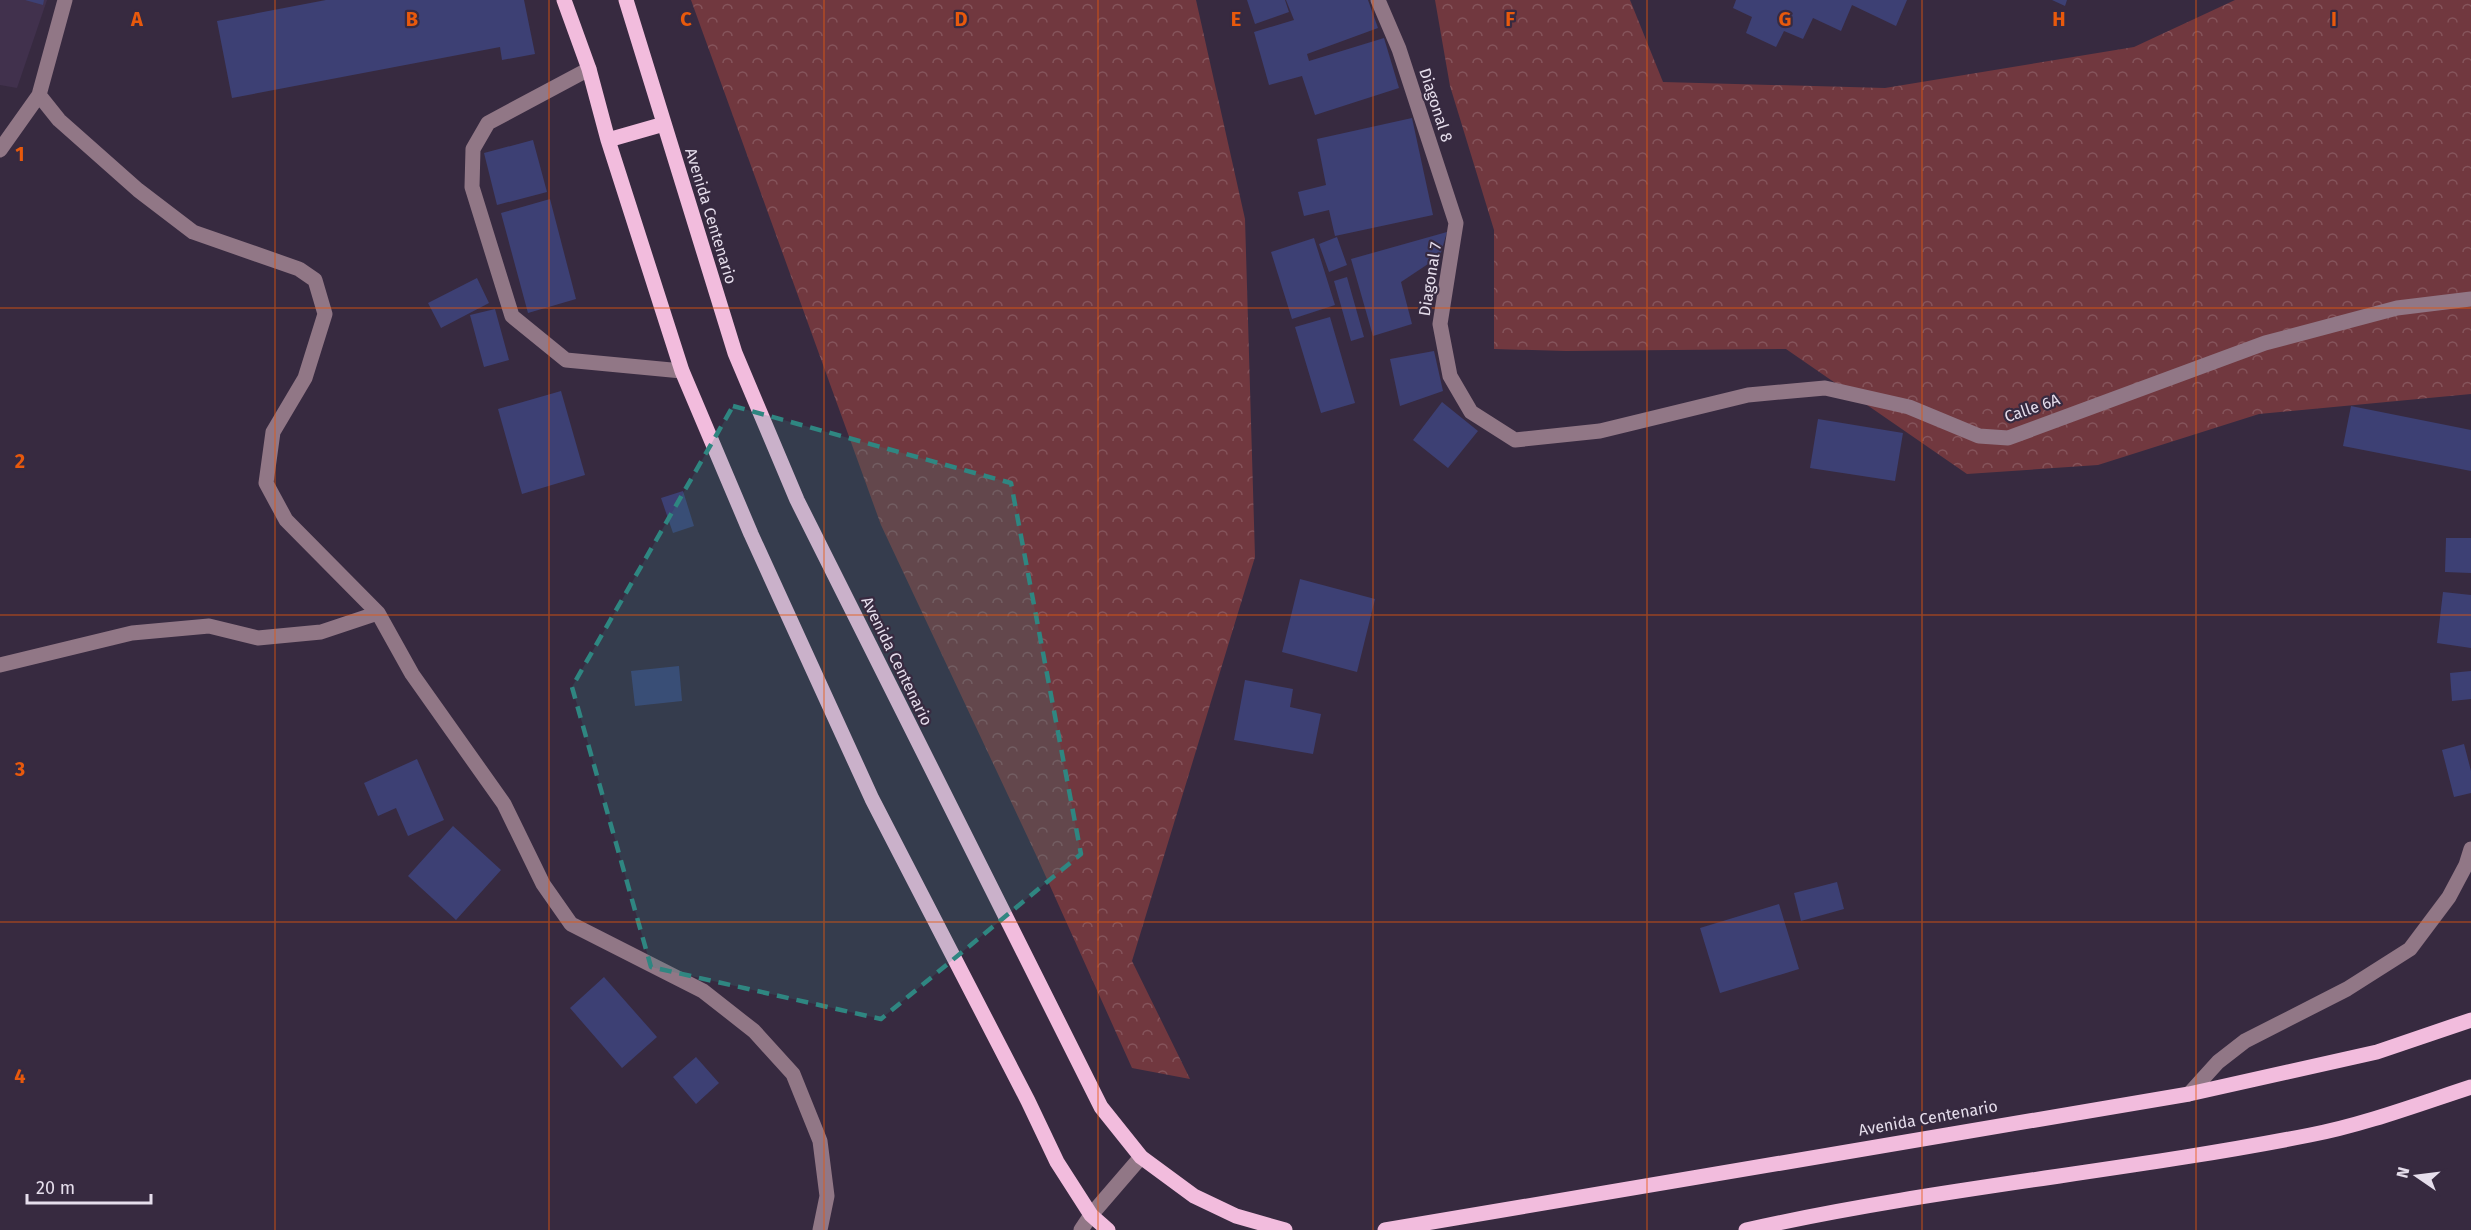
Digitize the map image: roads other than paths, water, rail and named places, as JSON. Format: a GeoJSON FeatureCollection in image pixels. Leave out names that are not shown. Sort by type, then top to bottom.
{"type":"FeatureCollection","features":[{"type":"Feature","properties":{"kind":"main road"},"geometry":{"type":"LineString","coordinates":[[564,0],[589,69],[682,371],[751,534],[872,799],[1028,1101],[1057,1162],[1091,1215],[1108,1230]]}},
{"type":"Feature","properties":{"kind":"main road","name":"Avenida Centenario"},"geometry":{"type":"LineString","coordinates":[[626,0],[735,353],[797,500],[1101,1107],[1141,1157],[1194,1196],[1236,1216],[1285,1230]]}},
{"type":"Feature","properties":{"kind":"main road"},"geometry":{"type":"LineString","coordinates":[[609,140],[664,124]]}},
{"type":"Feature","properties":{"kind":"main road","name":"Avenida Centenario"},"geometry":{"type":"LineString","coordinates":[[1385,1230],[2189,1094],[2377,1052],[2471,1020]]}},
{"type":"Feature","properties":{"kind":"main road"},"geometry":{"type":"LineString","coordinates":[[1746,1230],[1826,1212],[2086,1173],[2312,1135],[2471,1088]]}},
{"type":"Feature","properties":{"kind":"street"},"geometry":{"type":"LineString","coordinates":[[0,150],[39,95],[65,0]]}},
{"type":"Feature","properties":{"kind":"street","name":"Diagonal 8"},"geometry":{"type":"LineString","coordinates":[[1378,0],[1399,49],[1456,223]]}},
{"type":"Feature","properties":{"kind":"street"},"geometry":{"type":"LineString","coordinates":[[589,69],[488,123],[473,149],[472,188],[512,316],[566,360],[682,371]]}},
{"type":"Feature","properties":{"kind":"street"},"geometry":{"type":"LineString","coordinates":[[39,95],[68,128],[138,190],[193,232],[299,269],[315,280],[325,314],[305,378],[273,432],[266,483],[286,520],[378,614],[412,674],[504,804],[543,884],[571,924],[703,991],[753,1031],[793,1074],[820,1141],[827,1196],[820,1230]]}},
{"type":"Feature","properties":{"kind":"street","name":"Diagonal 7"},"geometry":{"type":"LineString","coordinates":[[1456,223],[1440,324],[1450,376],[1471,412],[1515,440],[1600,431]]}},
{"type":"Feature","properties":{"kind":"street","name":"Calle 6A"},"geometry":{"type":"LineString","coordinates":[[1600,431],[1748,395],[1825,388],[1909,407],[1979,436],[2008,438],[2265,343],[2397,308],[2471,299]]}},
{"type":"Feature","properties":{"kind":"street"},"geometry":{"type":"LineString","coordinates":[[0,665],[132,633],[209,626],[258,638],[321,632],[378,614]]}},
{"type":"Feature","properties":{"kind":"street"},"geometry":{"type":"LineString","coordinates":[[2189,1094],[2218,1062],[2245,1041],[2347,989],[2410,949],[2450,897],[2466,865],[2471,849]]}},
{"type":"Feature","properties":{"kind":"street"},"geometry":{"type":"LineString","coordinates":[[1081,1230],[1141,1157]]}}]}
